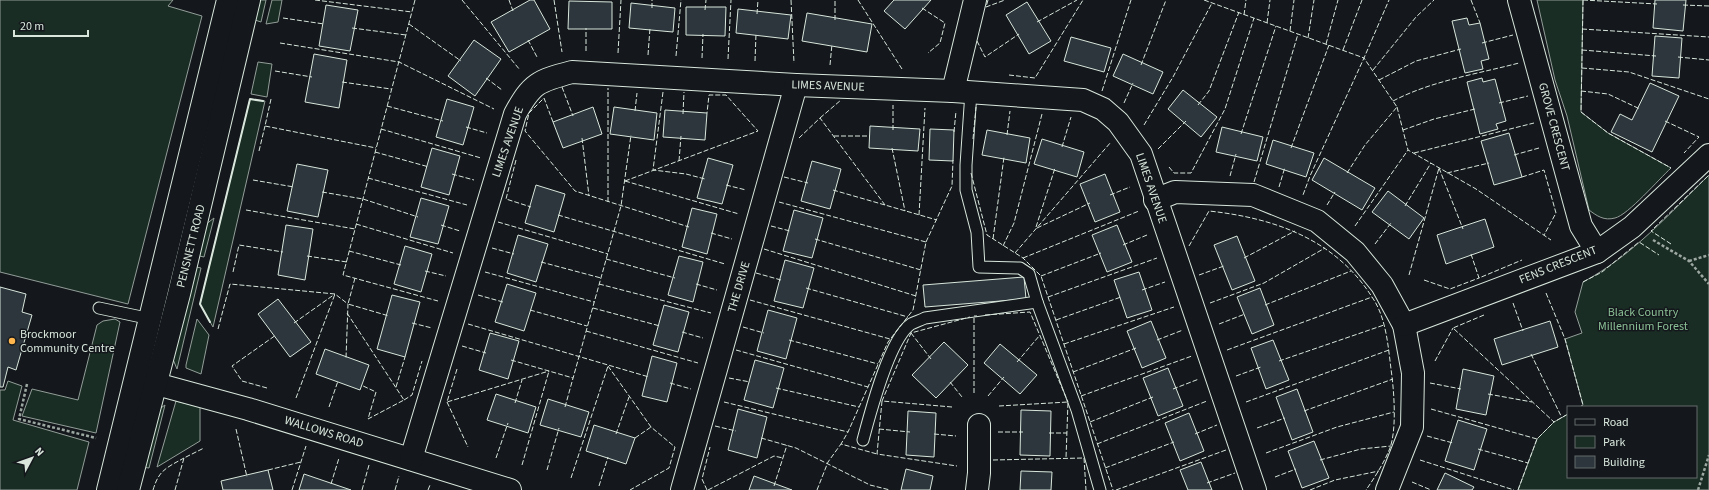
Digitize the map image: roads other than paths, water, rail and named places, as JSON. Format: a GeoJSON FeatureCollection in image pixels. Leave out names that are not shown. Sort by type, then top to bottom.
{"type":"FeatureCollection","features":[{"type":"Feature","properties":{"kind":"street","name":"PENSNETT ROAD"},"geometry":{"type":"LineString","coordinates":[[128,490],[146,382],[151,318],[228,0]]}},
{"type":"Feature","properties":{"kind":"street","name":"PENSNETT ROAD"},"geometry":{"type":"LineString","coordinates":[[108,490],[120,444],[146,382],[168,338],[249,0]]}},
{"type":"Feature","properties":{"kind":"street"},"geometry":{"type":"LineString","coordinates":[[962,92],[975,0]]}},
{"type":"Feature","properties":{"kind":"street","name":"GROVE CRESCENT"},"geometry":{"type":"LineString","coordinates":[[1519,0],[1581,226],[1596,252]]}},
{"type":"Feature","properties":{"kind":"street","name":"LIMES AVENUE"},"geometry":{"type":"LineString","coordinates":[[411,459],[515,114],[526,94],[544,79],[572,72],[796,85],[962,92],[1083,100],[1103,109],[1118,122],[1141,154],[1155,200],[1255,490]]}},
{"type":"Feature","properties":{"kind":"street","name":"THE DRIVE"},"geometry":{"type":"LineString","coordinates":[[682,490],[796,85]]}},
{"type":"Feature","properties":{"kind":"street","name":"FENS CRESCENT"},"geometry":{"type":"LineString","coordinates":[[1404,325],[1596,252],[1632,227],[1709,155]]}},
{"type":"Feature","properties":{"kind":"street"},"geometry":{"type":"LineString","coordinates":[[1155,200],[1175,192],[1253,195],[1317,221],[1355,252],[1382,285],[1404,325],[1413,373],[1412,427],[1387,490]]}},
{"type":"Feature","properties":{"kind":"street"},"geometry":{"type":"LineString","coordinates":[[113,469],[123,461],[146,382]]}},
{"type":"Feature","properties":{"kind":"street","name":"WALLOWS ROAD"},"geometry":{"type":"LineString","coordinates":[[146,382],[248,409],[510,490]]}},
{"type":"Feature","properties":{"kind":"street"},"geometry":{"type":"LineString","coordinates":[[977,490],[979,474],[979,425]]}},
{"type":"Feature","properties":{"kind":"lane"},"geometry":{"type":"LineString","coordinates":[[962,92],[966,190],[977,232],[979,267],[1020,268],[1029,274],[1037,302],[1076,410],[1100,490]]}},
{"type":"Feature","properties":{"kind":"lane"},"geometry":{"type":"LineString","coordinates":[[99,308],[151,318],[163,314],[179,294]]}},
{"type":"Feature","properties":{"kind":"lane"},"geometry":{"type":"LineString","coordinates":[[863,440],[876,392],[900,337],[911,325],[925,318],[1037,302]]}},
{"type":"Feature","properties":{"kind":"lane"},"geometry":{"type":"LineString","coordinates":[[151,318],[168,338]]}},
{"type":"Feature","properties":{"kind":"place","name":"Brockmoor Community Centre"},"geometry":{"type":"Point","coordinates":[12,341]}},
{"type":"Feature","properties":{"kind":"park label","name":"Black Country Millennium Forest"},"geometry":{"type":"Point","coordinates":[1643,319]}}]}
